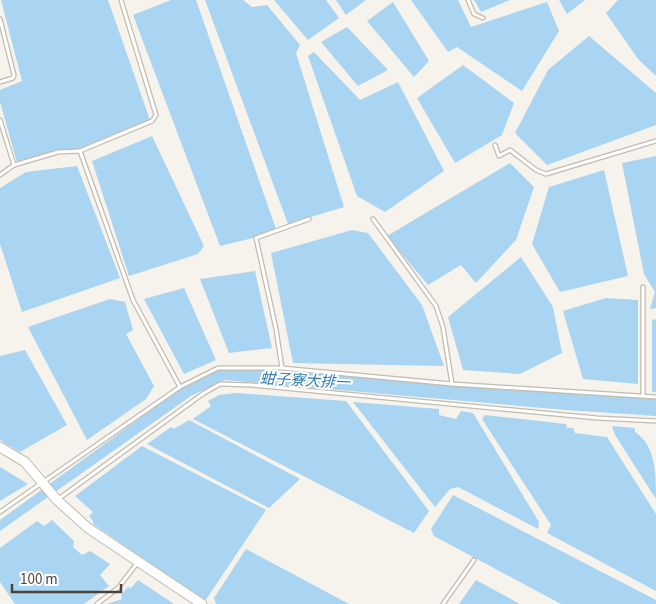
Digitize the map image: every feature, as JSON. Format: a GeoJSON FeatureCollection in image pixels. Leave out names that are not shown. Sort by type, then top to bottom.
{"type":"FeatureCollection","features":[{"type":"Feature","properties":{"kind":"street"},"geometry":{"type":"LineString","coordinates":[[0,447],[25,462],[57,500],[88,528],[202,604]]}},
{"type":"Feature","properties":{"kind":"lane"},"geometry":{"type":"LineString","coordinates":[[0,175],[14,165],[58,152],[80,151],[152,121],[156,115],[121,0]]}},
{"type":"Feature","properties":{"kind":"lane"},"geometry":{"type":"LineString","coordinates":[[468,0],[474,14],[483,18]]}},
{"type":"Feature","properties":{"kind":"lane"},"geometry":{"type":"LineString","coordinates":[[0,19],[14,76],[0,82]]}},
{"type":"Feature","properties":{"kind":"lane"},"geometry":{"type":"LineString","coordinates":[[0,120],[14,165]]}},
{"type":"Feature","properties":{"kind":"lane"},"geometry":{"type":"LineString","coordinates":[[495,145],[499,156],[510,150],[536,170],[546,174],[656,141]]}},
{"type":"Feature","properties":{"kind":"lane"},"geometry":{"type":"LineString","coordinates":[[80,151],[133,300],[180,387]]}},
{"type":"Feature","properties":{"kind":"lane"},"geometry":{"type":"LineString","coordinates":[[282,368],[276,329],[256,238],[309,219]]}},
{"type":"Feature","properties":{"kind":"lane"},"geometry":{"type":"LineString","coordinates":[[373,219],[436,306],[443,326],[452,384]]}},
{"type":"Feature","properties":{"kind":"lane"},"geometry":{"type":"LineString","coordinates":[[643,287],[643,396]]}},
{"type":"Feature","properties":{"kind":"lane"},"geometry":{"type":"LineString","coordinates":[[0,512],[180,387],[218,368],[282,368],[452,384],[656,397]]}},
{"type":"Feature","properties":{"kind":"lane"},"geometry":{"type":"LineString","coordinates":[[57,500],[204,393],[220,384],[244,384],[596,418],[656,420]]}},
{"type":"Feature","properties":{"kind":"lane"},"geometry":{"type":"LineString","coordinates":[[443,604],[474,560]]}},
{"type":"Feature","properties":{"kind":"lane"},"geometry":{"type":"LineString","coordinates":[[97,604],[118,588],[139,561]]}},
{"type":"Feature","properties":{"kind":"water"},"geometry":{"type":"Polygon","coordinates":[[[1,0],[108,0],[150,120],[80,148],[18,166],[0,102],[0,90],[22,81],[1,0]]]}},
{"type":"Feature","properties":{"kind":"water"},"geometry":{"type":"Polygon","coordinates":[[[171,0],[196,0],[277,232],[220,246],[133,15],[171,0]]]}},
{"type":"Feature","properties":{"kind":"water"},"geometry":{"type":"Polygon","coordinates":[[[205,0],[243,0],[252,7],[267,5],[300,45],[296,53],[344,207],[288,224],[205,0]]]}},
{"type":"Feature","properties":{"kind":"water"},"geometry":{"type":"Polygon","coordinates":[[[274,0],[326,0],[339,18],[308,40],[274,0]]]}},
{"type":"Feature","properties":{"kind":"water"},"geometry":{"type":"Polygon","coordinates":[[[336,0],[366,0],[346,15],[336,0]]]}},
{"type":"Feature","properties":{"kind":"water"},"geometry":{"type":"Polygon","coordinates":[[[411,0],[458,0],[471,27],[547,2],[559,31],[522,91],[457,47],[448,52],[411,0]]]}},
{"type":"Feature","properties":{"kind":"water"},"geometry":{"type":"Polygon","coordinates":[[[474,0],[510,0],[481,12],[474,0]]]}},
{"type":"Feature","properties":{"kind":"water"},"geometry":{"type":"Polygon","coordinates":[[[559,0],[585,0],[567,14],[559,0]]]}},
{"type":"Feature","properties":{"kind":"water"},"geometry":{"type":"Polygon","coordinates":[[[618,0],[656,0],[656,76],[638,59],[606,13],[618,0]]]}},
{"type":"Feature","properties":{"kind":"water"},"geometry":{"type":"Polygon","coordinates":[[[393,2],[429,61],[414,77],[367,21],[393,2]]]}},
{"type":"Feature","properties":{"kind":"water"},"geometry":{"type":"Polygon","coordinates":[[[347,27],[388,70],[358,86],[321,42],[347,27]]]}},
{"type":"Feature","properties":{"kind":"water"},"geometry":{"type":"Polygon","coordinates":[[[589,36],[656,93],[656,125],[547,165],[515,133],[548,70],[589,36]]]}},
{"type":"Feature","properties":{"kind":"water"},"geometry":{"type":"Polygon","coordinates":[[[314,52],[360,100],[398,82],[444,171],[385,212],[357,196],[308,56],[314,52]]]}},
{"type":"Feature","properties":{"kind":"water"},"geometry":{"type":"Polygon","coordinates":[[[463,65],[514,103],[502,135],[455,163],[417,98],[463,65]]]}},
{"type":"Feature","properties":{"kind":"water"},"geometry":{"type":"Polygon","coordinates":[[[152,136],[204,246],[198,254],[129,276],[92,161],[152,136]]]}},
{"type":"Feature","properties":{"kind":"water"},"geometry":{"type":"Polygon","coordinates":[[[656,156],[656,308],[650,309],[655,292],[644,274],[622,163],[656,156]]]}},
{"type":"Feature","properties":{"kind":"water"},"geometry":{"type":"Polygon","coordinates":[[[510,163],[534,187],[516,240],[476,283],[461,265],[428,285],[387,236],[510,163]]]}},
{"type":"Feature","properties":{"kind":"water"},"geometry":{"type":"Polygon","coordinates":[[[77,166],[120,278],[22,312],[0,244],[0,188],[26,172],[77,166]]]}},
{"type":"Feature","properties":{"kind":"water"},"geometry":{"type":"Polygon","coordinates":[[[604,170],[628,276],[560,292],[532,244],[549,187],[604,170]]]}},
{"type":"Feature","properties":{"kind":"water"},"geometry":{"type":"Polygon","coordinates":[[[352,230],[368,233],[422,305],[444,366],[293,363],[271,253],[352,230]]]}},
{"type":"Feature","properties":{"kind":"water"},"geometry":{"type":"Polygon","coordinates":[[[521,257],[553,307],[562,353],[520,374],[463,370],[448,317],[521,257]]]}},
{"type":"Feature","properties":{"kind":"water"},"geometry":{"type":"Polygon","coordinates":[[[255,271],[272,348],[229,353],[200,279],[255,271]]]}},
{"type":"Feature","properties":{"kind":"water"},"geometry":{"type":"Polygon","coordinates":[[[184,288],[216,360],[184,374],[144,299],[184,288]]]}},
{"type":"Feature","properties":{"kind":"water"},"geometry":{"type":"Polygon","coordinates":[[[606,298],[638,300],[638,384],[583,379],[563,311],[606,298]]]}},
{"type":"Feature","properties":{"kind":"water"},"geometry":{"type":"Polygon","coordinates":[[[110,299],[125,302],[133,330],[126,334],[154,386],[146,399],[87,440],[28,327],[110,299]]]}},
{"type":"Feature","properties":{"kind":"water"},"geometry":{"type":"Polygon","coordinates":[[[656,319],[656,392],[652,392],[652,320],[656,319]]]}},
{"type":"Feature","properties":{"kind":"water"},"geometry":{"type":"Polygon","coordinates":[[[25,350],[67,425],[20,452],[0,440],[0,356],[25,350]]]}},
{"type":"Feature","properties":{"kind":"water","name":"蚶子寮大排一"},"geometry":{"type":"Polygon","coordinates":[[[231,368],[656,398],[656,416],[566,410],[225,380],[191,396],[0,531],[0,520],[187,384],[209,372],[231,368]]]}},
{"type":"Feature","properties":{"kind":"water"},"geometry":{"type":"Polygon","coordinates":[[[237,393],[346,401],[429,511],[414,533],[193,419],[211,406],[208,401],[219,395],[237,393]]]}},
{"type":"Feature","properties":{"kind":"water"},"geometry":{"type":"Polygon","coordinates":[[[353,402],[439,409],[439,415],[456,419],[461,411],[473,413],[539,522],[538,529],[458,487],[450,489],[435,507],[353,402]]]}},
{"type":"Feature","properties":{"kind":"water"},"geometry":{"type":"Polygon","coordinates":[[[485,415],[566,424],[567,428],[573,428],[575,433],[607,437],[656,514],[656,591],[547,533],[551,525],[482,419],[485,415]]]}},
{"type":"Feature","properties":{"kind":"water"},"geometry":{"type":"Polygon","coordinates":[[[189,420],[300,479],[269,508],[147,444],[171,427],[174,429],[189,420]]]}},
{"type":"Feature","properties":{"kind":"water"},"geometry":{"type":"Polygon","coordinates":[[[612,426],[635,428],[635,432],[647,445],[655,471],[656,499],[615,435],[612,426]]]}},
{"type":"Feature","properties":{"kind":"water"},"geometry":{"type":"Polygon","coordinates":[[[142,446],[266,510],[205,601],[93,524],[89,516],[93,512],[75,496],[142,446]]]}},
{"type":"Feature","properties":{"kind":"water"},"geometry":{"type":"Polygon","coordinates":[[[0,467],[28,484],[0,501],[0,467]]]}},
{"type":"Feature","properties":{"kind":"water"},"geometry":{"type":"Polygon","coordinates":[[[453,495],[656,600],[656,604],[561,604],[434,536],[431,529],[453,495]]]}},
{"type":"Feature","properties":{"kind":"water"},"geometry":{"type":"Polygon","coordinates":[[[52,520],[74,541],[73,547],[82,555],[90,551],[110,564],[100,575],[109,586],[84,604],[15,604],[0,582],[0,548],[37,521],[44,526],[52,520]]]}},
{"type":"Feature","properties":{"kind":"water"},"geometry":{"type":"Polygon","coordinates":[[[246,549],[349,604],[216,604],[214,598],[246,549]]]}},
{"type":"Feature","properties":{"kind":"water"},"geometry":{"type":"Polygon","coordinates":[[[138,580],[174,604],[107,604],[122,599],[121,595],[138,580]]]}},
{"type":"Feature","properties":{"kind":"water"},"geometry":{"type":"Polygon","coordinates":[[[476,580],[520,604],[459,604],[476,580]]]}}]}
